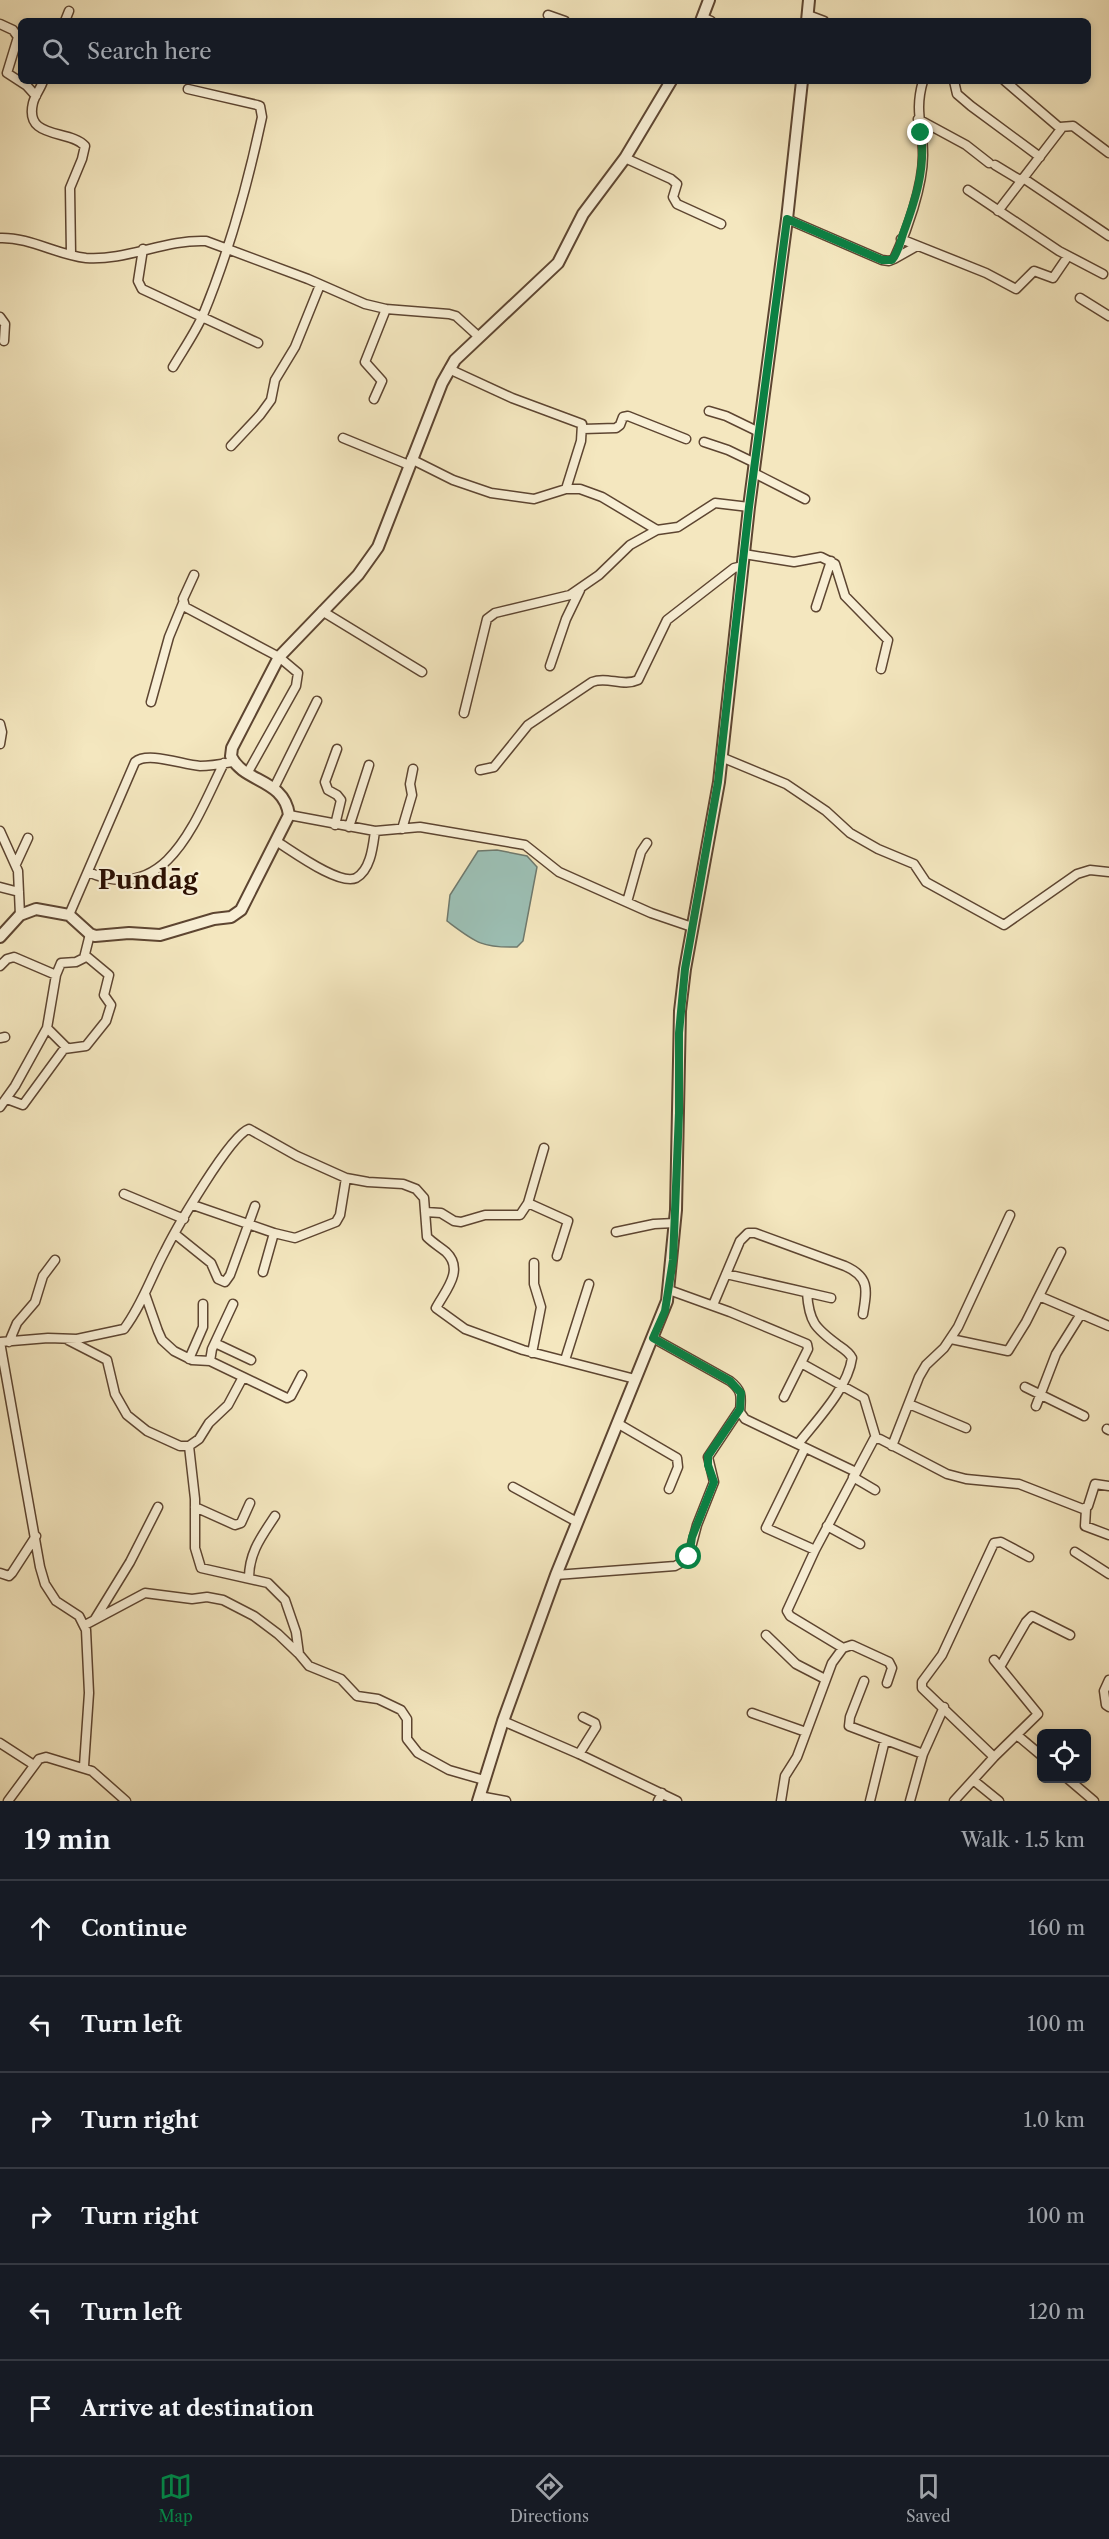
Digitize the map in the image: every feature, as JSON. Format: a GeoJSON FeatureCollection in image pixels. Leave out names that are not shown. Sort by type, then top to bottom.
{"type":"FeatureCollection","features":[{"type":"Feature","properties":{"kind":"street"},"geometry":{"type":"LineString","coordinates":[[705,18],[709,0]]}},
{"type":"Feature","properties":{"kind":"street"},"geometry":{"type":"LineString","coordinates":[[808,18],[809,0]]}},
{"type":"Feature","properties":{"kind":"street"},"geometry":{"type":"LineString","coordinates":[[66,18],[69,11]]}},
{"type":"Feature","properties":{"kind":"street"},"geometry":{"type":"LineString","coordinates":[[548,15],[556,18]]}},
{"type":"Feature","properties":{"kind":"street"},"geometry":{"type":"LineString","coordinates":[[0,24],[13,30],[18,37],[7,73],[18,80]]}},
{"type":"Feature","properties":{"kind":"street"},"geometry":{"type":"LineString","coordinates":[[24,84],[36,96]]}},
{"type":"Feature","properties":{"kind":"street"},"geometry":{"type":"LineString","coordinates":[[42,84],[36,96],[33,110],[38,126],[48,132],[77,140],[85,146],[70,188],[71,254]]}},
{"type":"Feature","properties":{"kind":"street"},"geometry":{"type":"LineString","coordinates":[[88,872],[124,880],[150,874],[172,856],[190,834],[229,762],[232,748],[279,657],[358,575],[378,547],[448,369],[478,336],[558,263],[583,214],[625,158],[669,84]]}},
{"type":"Feature","properties":{"kind":"street"},"geometry":{"type":"LineString","coordinates":[[506,1801],[478,1798],[502,1721],[556,1575],[665,1311],[669,1290],[675,1223],[680,1011],[721,757],[749,507],[787,219],[802,84]]}},
{"type":"Feature","properties":{"kind":"street"},"geometry":{"type":"LineString","coordinates":[[892,260],[914,202],[921,173],[923,146],[918,119],[919,95],[922,84]]}},
{"type":"Feature","properties":{"kind":"street"},"geometry":{"type":"LineString","coordinates":[[955,84],[957,94],[1040,158]]}},
{"type":"Feature","properties":{"kind":"street"},"geometry":{"type":"LineString","coordinates":[[1009,84],[1060,127],[1073,126],[1109,153]]}},
{"type":"Feature","properties":{"kind":"street"},"geometry":{"type":"LineString","coordinates":[[173,367],[202,316],[227,248],[244,189],[262,111],[257,105],[188,89]]}},
{"type":"Feature","properties":{"kind":"street"},"geometry":{"type":"LineString","coordinates":[[918,119],[966,145],[992,164],[1109,236]]}},
{"type":"Feature","properties":{"kind":"street"},"geometry":{"type":"LineString","coordinates":[[998,211],[1057,136],[1060,127]]}},
{"type":"Feature","properties":{"kind":"street"},"geometry":{"type":"LineString","coordinates":[[625,158],[671,179],[677,184],[673,197],[678,204],[721,224]]}},
{"type":"Feature","properties":{"kind":"street"},"geometry":{"type":"LineString","coordinates":[[968,190],[1068,256],[1103,274]]}},
{"type":"Feature","properties":{"kind":"street"},"geometry":{"type":"LineString","coordinates":[[787,219],[882,260],[892,260],[917,246]]}},
{"type":"Feature","properties":{"kind":"street"},"geometry":{"type":"LineString","coordinates":[[0,238],[16,238],[71,254],[96,257],[200,241],[227,248],[365,304],[386,309],[456,316],[478,336]]}},
{"type":"Feature","properties":{"kind":"street"},"geometry":{"type":"LineString","coordinates":[[901,239],[986,273],[1016,289],[1034,271],[1053,278],[1068,256]]}},
{"type":"Feature","properties":{"kind":"street"},"geometry":{"type":"LineString","coordinates":[[143,249],[138,281],[142,289],[258,342]]}},
{"type":"Feature","properties":{"kind":"street"},"geometry":{"type":"LineString","coordinates":[[231,446],[271,400],[275,380],[298,341],[320,285]]}},
{"type":"Feature","properties":{"kind":"street"},"geometry":{"type":"LineString","coordinates":[[1080,298],[1109,316]]}},
{"type":"Feature","properties":{"kind":"street"},"geometry":{"type":"LineString","coordinates":[[374,399],[382,381],[365,362],[386,309]]}},
{"type":"Feature","properties":{"kind":"street"},"geometry":{"type":"LineString","coordinates":[[0,317],[5,324],[4,341]]}},
{"type":"Feature","properties":{"kind":"street"},"geometry":{"type":"LineString","coordinates":[[448,369],[512,398],[577,420],[582,424],[583,429],[566,489]]}},
{"type":"Feature","properties":{"kind":"street"},"geometry":{"type":"LineString","coordinates":[[709,411],[726,416],[759,432]]}},
{"type":"Feature","properties":{"kind":"street"},"geometry":{"type":"LineString","coordinates":[[583,429],[616,428],[623,417],[628,416],[686,439]]}},
{"type":"Feature","properties":{"kind":"street"},"geometry":{"type":"LineString","coordinates":[[343,438],[491,493],[534,499],[566,489],[580,489],[602,497],[657,530]]}},
{"type":"Feature","properties":{"kind":"street"},"geometry":{"type":"LineString","coordinates":[[704,442],[728,450],[806,499]]}},
{"type":"Feature","properties":{"kind":"street"},"geometry":{"type":"LineString","coordinates":[[464,713],[487,619],[495,613],[570,595],[608,568],[630,544],[657,530],[678,527],[716,503],[749,507]]}},
{"type":"Feature","properties":{"kind":"street"},"geometry":{"type":"LineString","coordinates":[[744,554],[794,562],[821,557],[835,564],[845,596],[888,640],[881,669]]}},
{"type":"Feature","properties":{"kind":"street"},"geometry":{"type":"LineString","coordinates":[[816,607],[831,561]]}},
{"type":"Feature","properties":{"kind":"street"},"geometry":{"type":"LineString","coordinates":[[480,770],[494,767],[528,724],[586,685],[599,679],[629,684],[638,680],[667,620],[734,568],[743,566]]}},
{"type":"Feature","properties":{"kind":"street"},"geometry":{"type":"LineString","coordinates":[[151,702],[170,637],[194,575]]}},
{"type":"Feature","properties":{"kind":"street"},"geometry":{"type":"LineString","coordinates":[[550,666],[566,619],[580,590]]}},
{"type":"Feature","properties":{"kind":"street"},"geometry":{"type":"LineString","coordinates":[[183,603],[191,611],[279,657],[297,670],[298,681],[248,772]]}},
{"type":"Feature","properties":{"kind":"street"},"geometry":{"type":"LineString","coordinates":[[322,611],[422,672]]}},
{"type":"Feature","properties":{"kind":"street"},"geometry":{"type":"LineString","coordinates":[[274,788],[317,701]]}},
{"type":"Feature","properties":{"kind":"street"},"geometry":{"type":"LineString","coordinates":[[0,724],[2,732],[0,744]]}},
{"type":"Feature","properties":{"kind":"street"},"geometry":{"type":"LineString","coordinates":[[335,825],[341,800],[328,790],[324,782],[337,748]]}},
{"type":"Feature","properties":{"kind":"street"},"geometry":{"type":"LineString","coordinates":[[721,757],[786,784],[826,811],[850,833],[878,849],[914,864],[926,882],[1004,925],[1077,874],[1090,870],[1109,872]]}},
{"type":"Feature","properties":{"kind":"street"},"geometry":{"type":"LineString","coordinates":[[0,937],[20,915],[36,909],[69,915],[90,934],[160,935],[236,915],[246,902],[289,815],[283,799],[274,788],[229,762],[198,766],[150,758],[139,759],[135,762],[69,915]]}},
{"type":"Feature","properties":{"kind":"street"},"geometry":{"type":"LineString","coordinates":[[349,827],[369,765]]}},
{"type":"Feature","properties":{"kind":"street"},"geometry":{"type":"LineString","coordinates":[[402,829],[412,795],[410,784],[413,770]]}},
{"type":"Feature","properties":{"kind":"street"},"geometry":{"type":"LineString","coordinates":[[289,815],[375,831],[420,827],[525,845],[559,872],[651,913],[692,927]]}},
{"type":"Feature","properties":{"kind":"street"},"geometry":{"type":"LineString","coordinates":[[0,831],[16,864],[20,915]]}},
{"type":"Feature","properties":{"kind":"street"},"geometry":{"type":"LineString","coordinates":[[276,840],[324,870],[351,878],[358,876],[370,857],[375,831]]}},
{"type":"Feature","properties":{"kind":"street"},"geometry":{"type":"LineString","coordinates":[[16,864],[28,838]]}},
{"type":"Feature","properties":{"kind":"street"},"geometry":{"type":"LineString","coordinates":[[627,902],[641,852],[647,843]]}},
{"type":"Feature","properties":{"kind":"street"},"geometry":{"type":"LineString","coordinates":[[0,887],[19,892]]}},
{"type":"Feature","properties":{"kind":"street"},"geometry":{"type":"LineString","coordinates":[[0,1107],[7,1099],[47,1028],[56,975],[61,963],[81,960],[85,955],[90,934]]}},
{"type":"Feature","properties":{"kind":"street"},"geometry":{"type":"LineString","coordinates":[[7,1099],[23,1105],[67,1048],[86,1046],[106,1021],[111,1010],[109,1001],[104,995],[109,975],[85,955]]}},
{"type":"Feature","properties":{"kind":"street"},"geometry":{"type":"LineString","coordinates":[[0,966],[7,959],[14,957],[56,975]]}},
{"type":"Feature","properties":{"kind":"street"},"geometry":{"type":"LineString","coordinates":[[47,1028],[67,1048]]}},
{"type":"Feature","properties":{"kind":"street"},"geometry":{"type":"LineString","coordinates":[[3,1342],[77,1339],[124,1329],[136,1313],[175,1233],[219,1161],[240,1134],[249,1129],[305,1160],[346,1178],[368,1182],[390,1182],[412,1187],[424,1198],[427,1236],[448,1254],[454,1266],[453,1278],[436,1309],[465,1329],[532,1353],[565,1359],[635,1379]]}},
{"type":"Feature","properties":{"kind":"street"},"geometry":{"type":"LineString","coordinates":[[426,1212],[441,1213],[461,1222],[490,1215],[516,1216],[522,1213],[528,1203],[544,1148]]}},
{"type":"Feature","properties":{"kind":"street"},"geometry":{"type":"LineString","coordinates":[[193,1205],[295,1238],[336,1222],[340,1215],[346,1178]]}},
{"type":"Feature","properties":{"kind":"street"},"geometry":{"type":"LineString","coordinates":[[124,1194],[184,1219]]}},
{"type":"Feature","properties":{"kind":"street"},"geometry":{"type":"LineString","coordinates":[[528,1203],[568,1221],[557,1256]]}},
{"type":"Feature","properties":{"kind":"street"},"geometry":{"type":"LineString","coordinates":[[175,1233],[211,1263],[218,1279],[225,1282],[230,1275],[255,1206]]}},
{"type":"Feature","properties":{"kind":"street"},"geometry":{"type":"LineString","coordinates":[[892,1446],[926,1365],[951,1339],[1010,1215]]}},
{"type":"Feature","properties":{"kind":"street"},"geometry":{"type":"LineString","coordinates":[[616,1232],[654,1224],[675,1223]]}},
{"type":"Feature","properties":{"kind":"street"},"geometry":{"type":"LineString","coordinates":[[713,1305],[749,1226]]}},
{"type":"Feature","properties":{"kind":"street"},"geometry":{"type":"LineString","coordinates":[[263,1272],[274,1233]]}},
{"type":"Feature","properties":{"kind":"street"},"geometry":{"type":"LineString","coordinates":[[744,1236],[756,1233],[858,1273],[865,1283],[863,1314]]}},
{"type":"Feature","properties":{"kind":"street"},"geometry":{"type":"LineString","coordinates":[[951,1339],[1008,1351],[1061,1252]]}},
{"type":"Feature","properties":{"kind":"street"},"geometry":{"type":"LineString","coordinates":[[55,1260],[43,1276],[35,1302],[3,1342],[40,1567],[45,1584],[56,1601],[79,1616],[85,1625],[89,1693],[84,1766]]}},
{"type":"Feature","properties":{"kind":"street"},"geometry":{"type":"LineString","coordinates":[[532,1353],[542,1307],[534,1284],[534,1263]]}},
{"type":"Feature","properties":{"kind":"street"},"geometry":{"type":"LineString","coordinates":[[726,1274],[831,1298]]}},
{"type":"Feature","properties":{"kind":"street"},"geometry":{"type":"LineString","coordinates":[[565,1359],[589,1284]]}},
{"type":"Feature","properties":{"kind":"street"},"geometry":{"type":"LineString","coordinates":[[669,1290],[804,1341],[808,1347],[784,1397]]}},
{"type":"Feature","properties":{"kind":"street"},"geometry":{"type":"LineString","coordinates":[[145,1293],[162,1340],[174,1351],[189,1359],[210,1361],[286,1398],[291,1396],[302,1375]]}},
{"type":"Feature","properties":{"kind":"street"},"geometry":{"type":"LineString","coordinates":[[807,1293],[810,1316],[819,1330],[851,1356],[851,1368],[843,1385],[801,1446],[766,1528],[815,1550]]}},
{"type":"Feature","properties":{"kind":"street"},"geometry":{"type":"LineString","coordinates":[[1039,1296],[1109,1326]]}},
{"type":"Feature","properties":{"kind":"street"},"geometry":{"type":"LineString","coordinates":[[189,1359],[203,1327],[205,1313],[203,1304]]}},
{"type":"Feature","properties":{"kind":"street"},"geometry":{"type":"LineString","coordinates":[[210,1361],[215,1342],[233,1304]]}},
{"type":"Feature","properties":{"kind":"street"},"geometry":{"type":"LineString","coordinates":[[1036,1406],[1056,1354],[1081,1314]]}},
{"type":"Feature","properties":{"kind":"street"},"geometry":{"type":"LineString","coordinates":[[556,1575],[675,1566],[688,1559],[697,1525],[714,1482],[708,1465],[708,1456],[740,1409],[742,1397],[739,1388],[730,1381],[653,1338]]}},
{"type":"Feature","properties":{"kind":"street"},"geometry":{"type":"LineString","coordinates":[[65,1339],[107,1360],[117,1401],[137,1425],[180,1446],[189,1446],[199,1439],[209,1423],[228,1405],[243,1377]]}},
{"type":"Feature","properties":{"kind":"street"},"geometry":{"type":"LineString","coordinates":[[215,1342],[252,1360]]}},
{"type":"Feature","properties":{"kind":"street"},"geometry":{"type":"LineString","coordinates":[[801,1363],[864,1398],[876,1438],[947,1474],[966,1479],[1019,1484],[1086,1509]]}},
{"type":"Feature","properties":{"kind":"street"},"geometry":{"type":"LineString","coordinates":[[1025,1387],[1084,1416]]}},
{"type":"Feature","properties":{"kind":"street"},"geometry":{"type":"LineString","coordinates":[[0,1396],[10,1393]]}},
{"type":"Feature","properties":{"kind":"street"},"geometry":{"type":"LineString","coordinates":[[909,1404],[966,1428]]}},
{"type":"Feature","properties":{"kind":"street"},"geometry":{"type":"LineString","coordinates":[[740,1409],[745,1419],[854,1474],[875,1490]]}},
{"type":"Feature","properties":{"kind":"street"},"geometry":{"type":"LineString","coordinates":[[617,1423],[677,1458],[678,1467],[669,1489]]}},
{"type":"Feature","properties":{"kind":"street"},"geometry":{"type":"LineString","coordinates":[[843,1648],[787,1613],[827,1526],[872,1440],[876,1438]]}},
{"type":"Feature","properties":{"kind":"street"},"geometry":{"type":"LineString","coordinates":[[189,1446],[195,1507],[195,1548],[199,1565],[205,1570],[268,1583],[285,1600],[296,1632],[299,1654]]}},
{"type":"Feature","properties":{"kind":"street"},"geometry":{"type":"LineString","coordinates":[[1109,1486],[1095,1484],[1086,1509],[1085,1526],[1109,1535]]}},
{"type":"Feature","properties":{"kind":"street"},"geometry":{"type":"LineString","coordinates":[[513,1487],[577,1522]]}},
{"type":"Feature","properties":{"kind":"street"},"geometry":{"type":"LineString","coordinates":[[195,1507],[235,1526],[241,1523],[250,1503]]}},
{"type":"Feature","properties":{"kind":"street"},"geometry":{"type":"LineString","coordinates":[[94,1620],[134,1556],[158,1507]]}},
{"type":"Feature","properties":{"kind":"street"},"geometry":{"type":"LineString","coordinates":[[249,1578],[249,1564],[253,1550],[275,1516]]}},
{"type":"Feature","properties":{"kind":"street"},"geometry":{"type":"LineString","coordinates":[[827,1526],[860,1544]]}},
{"type":"Feature","properties":{"kind":"street"},"geometry":{"type":"LineString","coordinates":[[0,1573],[9,1576],[12,1573],[36,1536]]}},
{"type":"Feature","properties":{"kind":"street"},"geometry":{"type":"LineString","coordinates":[[994,1757],[922,1688],[921,1682],[942,1654],[994,1544],[1001,1542],[1029,1557]]}},
{"type":"Feature","properties":{"kind":"street"},"geometry":{"type":"LineString","coordinates":[[1075,1552],[1109,1574]]}},
{"type":"Feature","properties":{"kind":"street"},"geometry":{"type":"LineString","coordinates":[[85,1625],[145,1593],[192,1599],[207,1597],[224,1600],[254,1616],[278,1634],[309,1666],[341,1679],[356,1695],[378,1699],[402,1710],[407,1719],[407,1738],[418,1753],[449,1770],[484,1780]]}},
{"type":"Feature","properties":{"kind":"street"},"geometry":{"type":"LineString","coordinates":[[954,1801],[1038,1712],[997,1664],[1026,1622],[1032,1616],[1070,1635]]}},
{"type":"Feature","properties":{"kind":"street"},"geometry":{"type":"LineString","coordinates":[[766,1635],[791,1659],[825,1679]]}},
{"type":"Feature","properties":{"kind":"street"},"geometry":{"type":"LineString","coordinates":[[781,1801],[786,1776],[795,1762],[825,1679],[832,1663],[843,1648],[850,1645],[855,1646],[890,1662],[892,1668],[887,1683]]}},
{"type":"Feature","properties":{"kind":"street"},"geometry":{"type":"LineString","coordinates":[[1109,1680],[1104,1690],[1106,1705],[1109,1707]]}},
{"type":"Feature","properties":{"kind":"street"},"geometry":{"type":"LineString","coordinates":[[864,1681],[849,1724],[923,1754]]}},
{"type":"Feature","properties":{"kind":"street"},"geometry":{"type":"LineString","coordinates":[[910,1801],[923,1754],[944,1707]]}},
{"type":"Feature","properties":{"kind":"street"},"geometry":{"type":"LineString","coordinates":[[752,1713],[806,1732]]}},
{"type":"Feature","properties":{"kind":"street"},"geometry":{"type":"LineString","coordinates":[[579,1754],[596,1727],[595,1723],[583,1717]]}},
{"type":"Feature","properties":{"kind":"street"},"geometry":{"type":"LineString","coordinates":[[502,1721],[579,1754],[660,1797],[677,1801]]}},
{"type":"Feature","properties":{"kind":"street"},"geometry":{"type":"LineString","coordinates":[[1017,1735],[1037,1752]]}},
{"type":"Feature","properties":{"kind":"street"},"geometry":{"type":"LineString","coordinates":[[870,1801],[885,1740]]}},
{"type":"Feature","properties":{"kind":"street"},"geometry":{"type":"LineString","coordinates":[[0,1743],[34,1765]]}},
{"type":"Feature","properties":{"kind":"street"},"geometry":{"type":"LineString","coordinates":[[8,1801],[34,1765],[46,1757],[84,1766],[100,1776],[126,1801]]}},
{"type":"Feature","properties":{"kind":"street"},"geometry":{"type":"LineString","coordinates":[[973,1780],[999,1801]]}},
{"type":"Feature","properties":{"kind":"street"},"geometry":{"type":"LineString","coordinates":[[1072,1783],[1094,1801]]}},
{"type":"Feature","properties":{"kind":"water"},"geometry":{"type":"Polygon","coordinates":[[[497,850],[527,856],[537,867],[523,941],[517,947],[486,945],[447,921],[450,895],[478,851],[497,850]]]}},
{"type":"Feature","properties":{"kind":"district","name":"Pundāg"},"geometry":{"type":"Point","coordinates":[148,880]}},
{"type":"Feature","properties":{"kind":"route"},"geometry":{"type":"LineString","coordinates":[[689,1557],[692,1537],[714,1482],[708,1465],[708,1456],[740,1409],[742,1397],[739,1388],[730,1381],[653,1338],[665,1311],[673,1260],[679,1113],[679,1033],[685,969],[718,782],[749,507],[787,219],[882,260],[894,259],[914,202],[921,173],[923,158],[921,133]]}}]}
